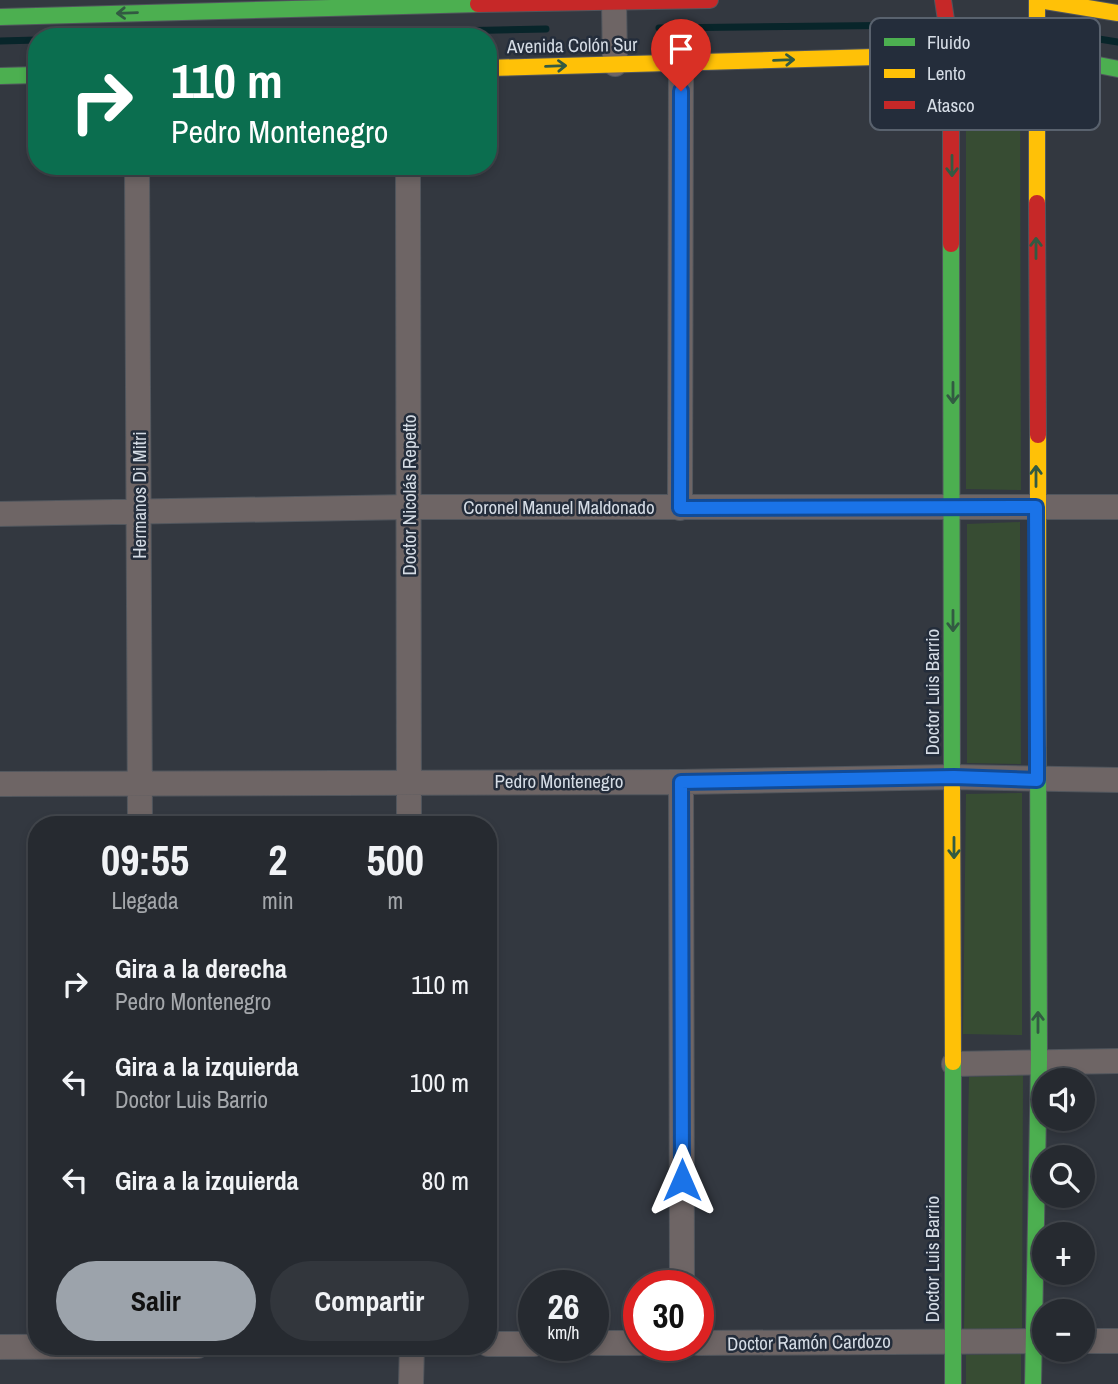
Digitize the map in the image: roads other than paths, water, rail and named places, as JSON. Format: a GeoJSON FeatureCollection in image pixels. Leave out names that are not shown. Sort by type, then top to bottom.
{"type":"FeatureCollection","features":[{"type":"Feature","properties":{"kind":"main road"},"geometry":{"type":"LineString","coordinates":[[0,17],[315,3],[710,0]]}},
{"type":"Feature","properties":{"kind":"main road","name":"Doctor Luis Barrio"},"geometry":{"type":"LineString","coordinates":[[943,0],[946,18]]}},
{"type":"Feature","properties":{"kind":"main road"},"geometry":{"type":"LineString","coordinates":[[1037,18],[1038,0],[1118,13]]}},
{"type":"Feature","properties":{"kind":"main road","name":"Avenida Colón Sur"},"geometry":{"type":"LineString","coordinates":[[497,68],[870,56]]}},
{"type":"Feature","properties":{"kind":"main road","name":"Avenida Colón Sur"},"geometry":{"type":"LineString","coordinates":[[1100,65],[1118,69]]}},
{"type":"Feature","properties":{"kind":"main road"},"geometry":{"type":"LineString","coordinates":[[0,76],[28,75]]}},
{"type":"Feature","properties":{"kind":"main road","name":"Doctor Luis Barrio"},"geometry":{"type":"LineString","coordinates":[[951,130],[953,1384]]}},
{"type":"Feature","properties":{"kind":"main road"},"geometry":{"type":"LineString","coordinates":[[1036,130],[1039,1299]]}},
{"type":"Feature","properties":{"kind":"main road"},"geometry":{"type":"LineString","coordinates":[[1033,1384],[1036,1362]]}},
{"type":"Feature","properties":{"kind":"street"},"geometry":{"type":"LineString","coordinates":[[614,1],[615,64]]}},
{"type":"Feature","properties":{"kind":"street"},"geometry":{"type":"LineString","coordinates":[[680,508],[681,63]]}},
{"type":"Feature","properties":{"kind":"street","name":"Hermanos Di Mitri"},"geometry":{"type":"LineString","coordinates":[[137,175],[140,816]]}},
{"type":"Feature","properties":{"kind":"street","name":"Doctor Nicolás Repetto"},"geometry":{"type":"LineString","coordinates":[[408,175],[410,816]]}},
{"type":"Feature","properties":{"kind":"street","name":"Coronel Manuel Maldonado"},"geometry":{"type":"LineString","coordinates":[[0,514],[409,507],[1118,507]]}},
{"type":"Feature","properties":{"kind":"street","name":"Pedro Montenegro"},"geometry":{"type":"LineString","coordinates":[[0,784],[140,781],[681,782],[954,777],[1118,780]]}},
{"type":"Feature","properties":{"kind":"street"},"geometry":{"type":"LineString","coordinates":[[681,782],[682,1270]]}},
{"type":"Feature","properties":{"kind":"street"},"geometry":{"type":"LineString","coordinates":[[954,1064],[1039,1060],[1118,1061]]}},
{"type":"Feature","properties":{"kind":"street","name":"Doctor Ramón Cardozo"},"geometry":{"type":"LineString","coordinates":[[714,1343],[1032,1341]]}},
{"type":"Feature","properties":{"kind":"street"},"geometry":{"type":"LineString","coordinates":[[1095,1341],[1118,1341]]}},
{"type":"Feature","properties":{"kind":"street"},"geometry":{"type":"LineString","coordinates":[[497,1344],[518,1343]]}},
{"type":"Feature","properties":{"kind":"street"},"geometry":{"type":"LineString","coordinates":[[0,1347],[28,1347]]}},
{"type":"Feature","properties":{"kind":"street"},"geometry":{"type":"LineString","coordinates":[[411,1384],[412,1355]]}},
{"type":"Feature","properties":{"kind":"waterway"},"geometry":{"type":"LineString","coordinates":[[659,28],[870,26]]}},
{"type":"Feature","properties":{"kind":"waterway"},"geometry":{"type":"LineString","coordinates":[[497,30],[546,29]]}},
{"type":"Feature","properties":{"kind":"waterway"},"geometry":{"type":"LineString","coordinates":[[1100,39],[1118,42]]}},
{"type":"Feature","properties":{"kind":"waterway"},"geometry":{"type":"LineString","coordinates":[[0,41],[28,40]]}}]}
